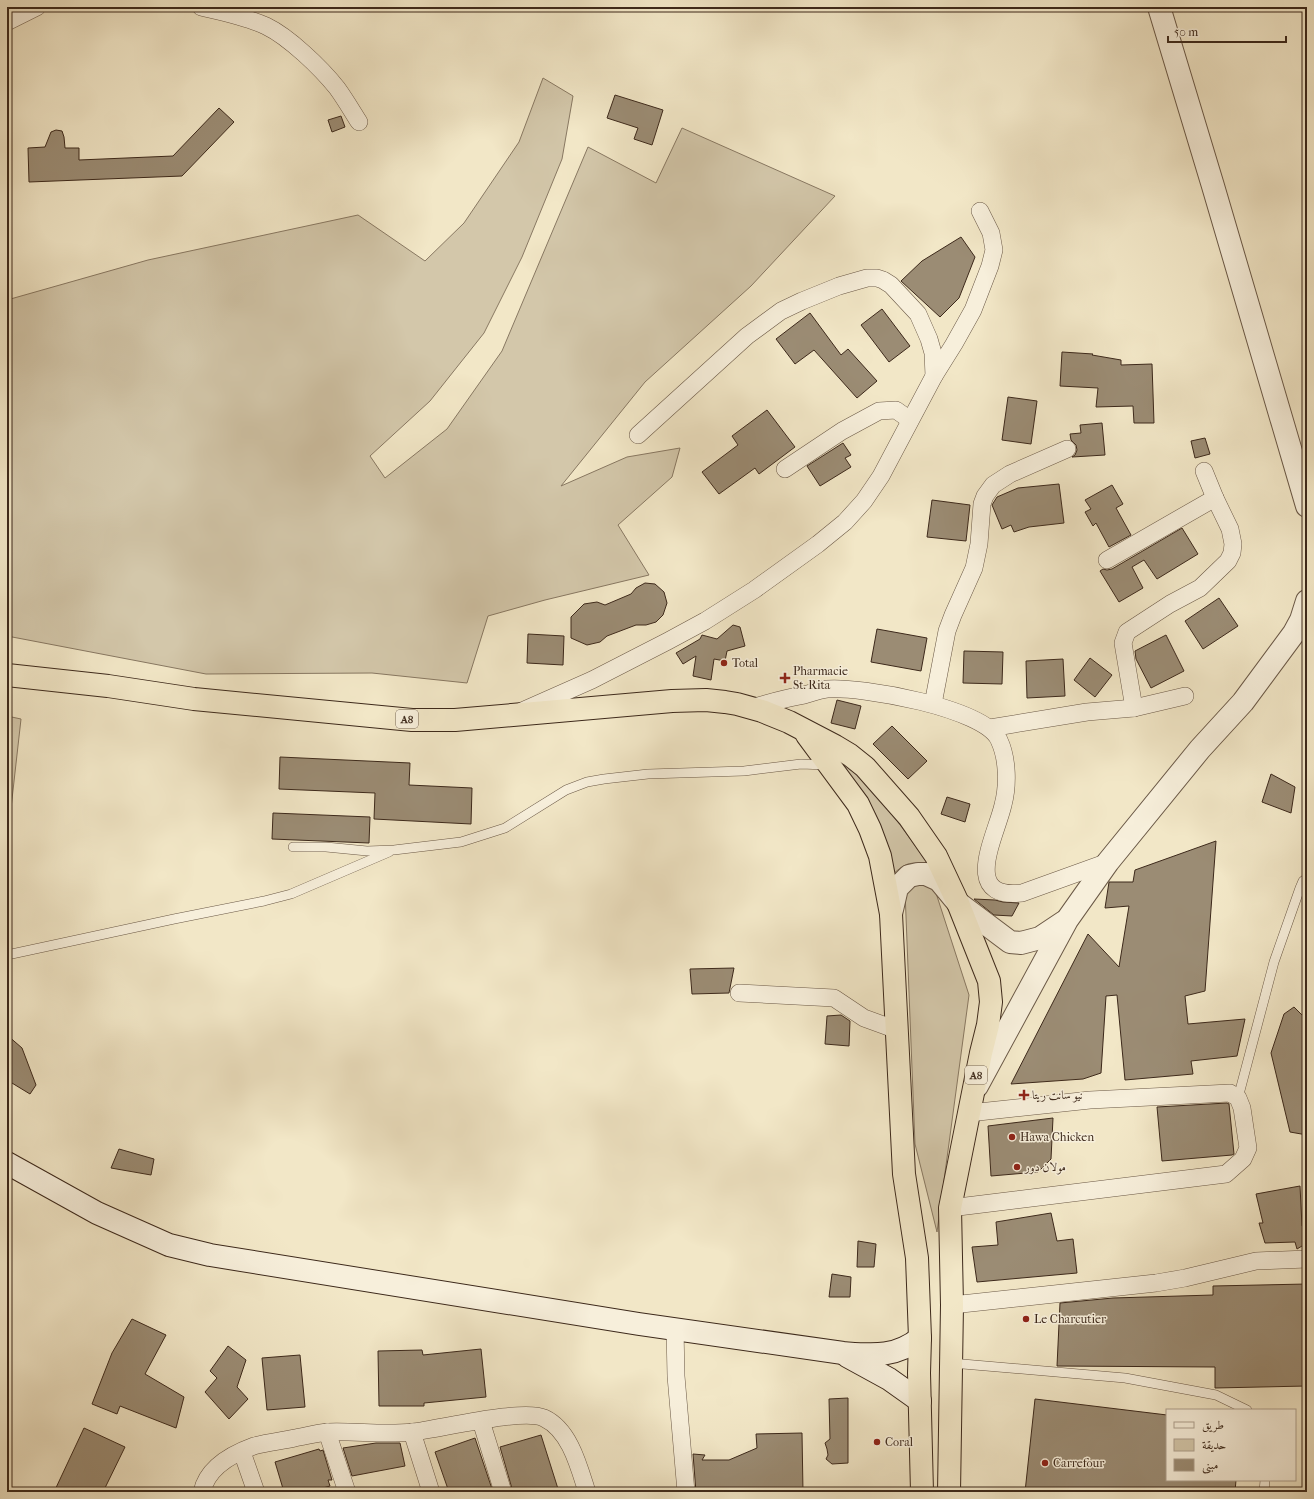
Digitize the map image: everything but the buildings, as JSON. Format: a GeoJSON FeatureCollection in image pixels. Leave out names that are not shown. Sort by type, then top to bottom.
{"type":"FeatureCollection","features":[{"type":"Feature","properties":{"kind":"highway","name":"A8"},"geometry":{"type":"LineString","coordinates":[[7,675],[108,686],[194,698],[412,720],[455,720],[672,701],[706,700],[737,704],[774,716],[802,729],[850,755],[865,767],[909,817],[936,856],[958,903],[989,981],[991,1002],[988,1025],[950,1208],[952,1305],[949,1492]]}},
{"type":"Feature","properties":{"kind":"highway","name":"A8"},"geometry":{"type":"LineString","coordinates":[[802,729],[858,804],[870,829],[880,856],[891,914],[904,1174],[916,1258],[920,1338],[922,1492]]}},
{"type":"Feature","properties":{"kind":"street"},"geometry":{"type":"LineString","coordinates":[[7,22],[37,7]]}},
{"type":"Feature","properties":{"kind":"street"},"geometry":{"type":"LineString","coordinates":[[202,7],[266,26],[288,40],[337,88],[358,122]]}},
{"type":"Feature","properties":{"kind":"street"},"geometry":{"type":"LineString","coordinates":[[1159,7],[1220,208],[1307,506]]}},
{"type":"Feature","properties":{"kind":"street"},"geometry":{"type":"LineString","coordinates":[[513,715],[592,680],[705,621],[754,590],[818,544],[845,522],[864,501],[880,476],[934,376],[973,310],[990,266],[994,250],[991,233],[980,211]]}},
{"type":"Feature","properties":{"kind":"street"},"geometry":{"type":"LineString","coordinates":[[638,435],[747,336],[771,318],[820,293],[867,278],[884,280],[891,285],[918,314],[929,339],[934,376]]}},
{"type":"Feature","properties":{"kind":"street"},"geometry":{"type":"LineString","coordinates":[[785,470],[842,431],[879,411],[896,410],[910,420]]}},
{"type":"Feature","properties":{"kind":"street"},"geometry":{"type":"LineString","coordinates":[[933,704],[947,631],[974,568],[979,544],[982,504],[985,496],[993,485],[1010,474],[1067,449]]}},
{"type":"Feature","properties":{"kind":"street"},"geometry":{"type":"LineString","coordinates":[[1134,708],[1123,643],[1127,632],[1170,604],[1200,588],[1228,561],[1232,553],[1233,544],[1230,529],[1204,471]]}},
{"type":"Feature","properties":{"kind":"street"},"geometry":{"type":"LineString","coordinates":[[1107,560],[1215,498]]}},
{"type":"Feature","properties":{"kind":"street"},"geometry":{"type":"LineString","coordinates":[[950,1208],[1226,1174],[1243,1159],[1248,1148],[1242,1108],[1238,1098],[1230,1093],[1090,1100],[971,1103],[1067,920],[1108,862],[1200,749],[1243,702],[1294,633],[1301,620],[1307,601]]}},
{"type":"Feature","properties":{"kind":"street"},"geometry":{"type":"LineString","coordinates":[[751,708],[827,689],[841,689],[884,694],[933,704],[973,719],[990,728],[999,739],[1004,757],[1006,781],[1004,804],[986,860],[985,871],[989,884],[999,892],[1008,894],[1022,893],[1108,862]]}},
{"type":"Feature","properties":{"kind":"street"},"geometry":{"type":"LineString","coordinates":[[990,728],[1087,712],[1134,708],[1185,696]]}},
{"type":"Feature","properties":{"kind":"street"},"geometry":{"type":"LineString","coordinates":[[891,914],[897,888],[909,876],[926,874],[939,880],[958,903],[1010,942],[1021,943],[1040,938],[1067,920]]}},
{"type":"Feature","properties":{"kind":"street"},"geometry":{"type":"LineString","coordinates":[[739,993],[834,998],[864,1018],[897,1030]]}},
{"type":"Feature","properties":{"kind":"street"},"geometry":{"type":"LineString","coordinates":[[7,1163],[97,1213],[169,1245],[210,1255],[284,1268],[390,1283],[675,1329],[843,1353],[869,1355],[890,1353],[904,1349],[920,1338]]}},
{"type":"Feature","properties":{"kind":"street"},"geometry":{"type":"LineString","coordinates":[[952,1305],[1156,1283],[1185,1278],[1256,1261],[1307,1259]]}},
{"type":"Feature","properties":{"kind":"street"},"geometry":{"type":"LineString","coordinates":[[675,1329],[676,1376],[686,1492]]}},
{"type":"Feature","properties":{"kind":"street"},"geometry":{"type":"LineString","coordinates":[[843,1353],[889,1379],[920,1401]]}},
{"type":"Feature","properties":{"kind":"street"},"geometry":{"type":"LineString","coordinates":[[202,1492],[207,1478],[214,1469],[230,1458],[254,1446],[327,1432],[412,1432],[509,1416],[532,1415],[544,1418],[554,1424],[570,1446],[587,1492]]}},
{"type":"Feature","properties":{"kind":"street"},"geometry":{"type":"LineString","coordinates":[[481,1421],[503,1492]]}},
{"type":"Feature","properties":{"kind":"street"},"geometry":{"type":"LineString","coordinates":[[327,1432],[347,1492]]}},
{"type":"Feature","properties":{"kind":"street"},"geometry":{"type":"LineString","coordinates":[[412,1432],[431,1492]]}},
{"type":"Feature","properties":{"kind":"street"},"geometry":{"type":"LineString","coordinates":[[242,1452],[256,1492]]}},
{"type":"Feature","properties":{"kind":"lane"},"geometry":{"type":"LineString","coordinates":[[293,847],[367,851],[394,850],[461,842],[490,834],[515,823],[566,790],[587,782],[648,774],[744,771],[801,764],[830,766]]}},
{"type":"Feature","properties":{"kind":"lane"},"geometry":{"type":"LineString","coordinates":[[7,955],[174,919],[264,902],[291,894],[394,850]]}},
{"type":"Feature","properties":{"kind":"lane"},"geometry":{"type":"LineString","coordinates":[[1238,1098],[1274,962],[1300,888],[1303,881],[1307,878]]}},
{"type":"Feature","properties":{"kind":"lane"},"geometry":{"type":"LineString","coordinates":[[951,1363],[1124,1378],[1216,1395],[1245,1409]]}},
{"type":"Feature","properties":{"kind":"lane"},"geometry":{"type":"LineString","coordinates":[[1264,1492],[1265,1481]]}},
{"type":"Feature","properties":{"kind":"green space"},"geometry":{"type":"Polygon","coordinates":[[[543,78],[573,96],[562,159],[522,257],[484,333],[430,401],[370,456],[385,478],[447,429],[502,351],[588,147],[656,183],[682,128],[835,196],[751,286],[645,382],[561,486],[627,457],[680,448],[672,477],[618,525],[649,575],[545,600],[488,616],[467,683],[372,673],[206,674],[7,636],[7,300],[148,260],[358,215],[425,261],[464,223],[519,142],[543,78]]]}},
{"type":"Feature","properties":{"kind":"green space"},"geometry":{"type":"Polygon","coordinates":[[[7,716],[21,719],[7,844],[7,716]]]}},
{"type":"Feature","properties":{"kind":"green space"},"geometry":{"type":"Polygon","coordinates":[[[825,747],[846,762],[879,796],[930,866],[914,863],[902,867],[893,874],[825,747]]]}},
{"type":"Feature","properties":{"kind":"green space"},"geometry":{"type":"Polygon","coordinates":[[[921,882],[935,890],[969,995],[937,1232],[915,1144],[905,891],[921,882]]]}},
{"type":"Feature","properties":{"kind":"place","name":"Total"},"geometry":{"type":"Point","coordinates":[724,663]}},
{"type":"Feature","properties":{"kind":"place","name":"Pharmacie St. Rita"},"geometry":{"type":"Point","coordinates":[785,678]}},
{"type":"Feature","properties":{"kind":"place","name":"نيو سانت ريتا"},"geometry":{"type":"Point","coordinates":[1024,1095]}},
{"type":"Feature","properties":{"kind":"place","name":"Hawa Chicken"},"geometry":{"type":"Point","coordinates":[1012,1137]}},
{"type":"Feature","properties":{"kind":"place","name":"مولان دور"},"geometry":{"type":"Point","coordinates":[1017,1167]}},
{"type":"Feature","properties":{"kind":"place","name":"Le Charcutier"},"geometry":{"type":"Point","coordinates":[1026,1319]}},
{"type":"Feature","properties":{"kind":"place","name":"Coral"},"geometry":{"type":"Point","coordinates":[877,1442]}},
{"type":"Feature","properties":{"kind":"place","name":"Carrefour"},"geometry":{"type":"Point","coordinates":[1045,1463]}}]}
